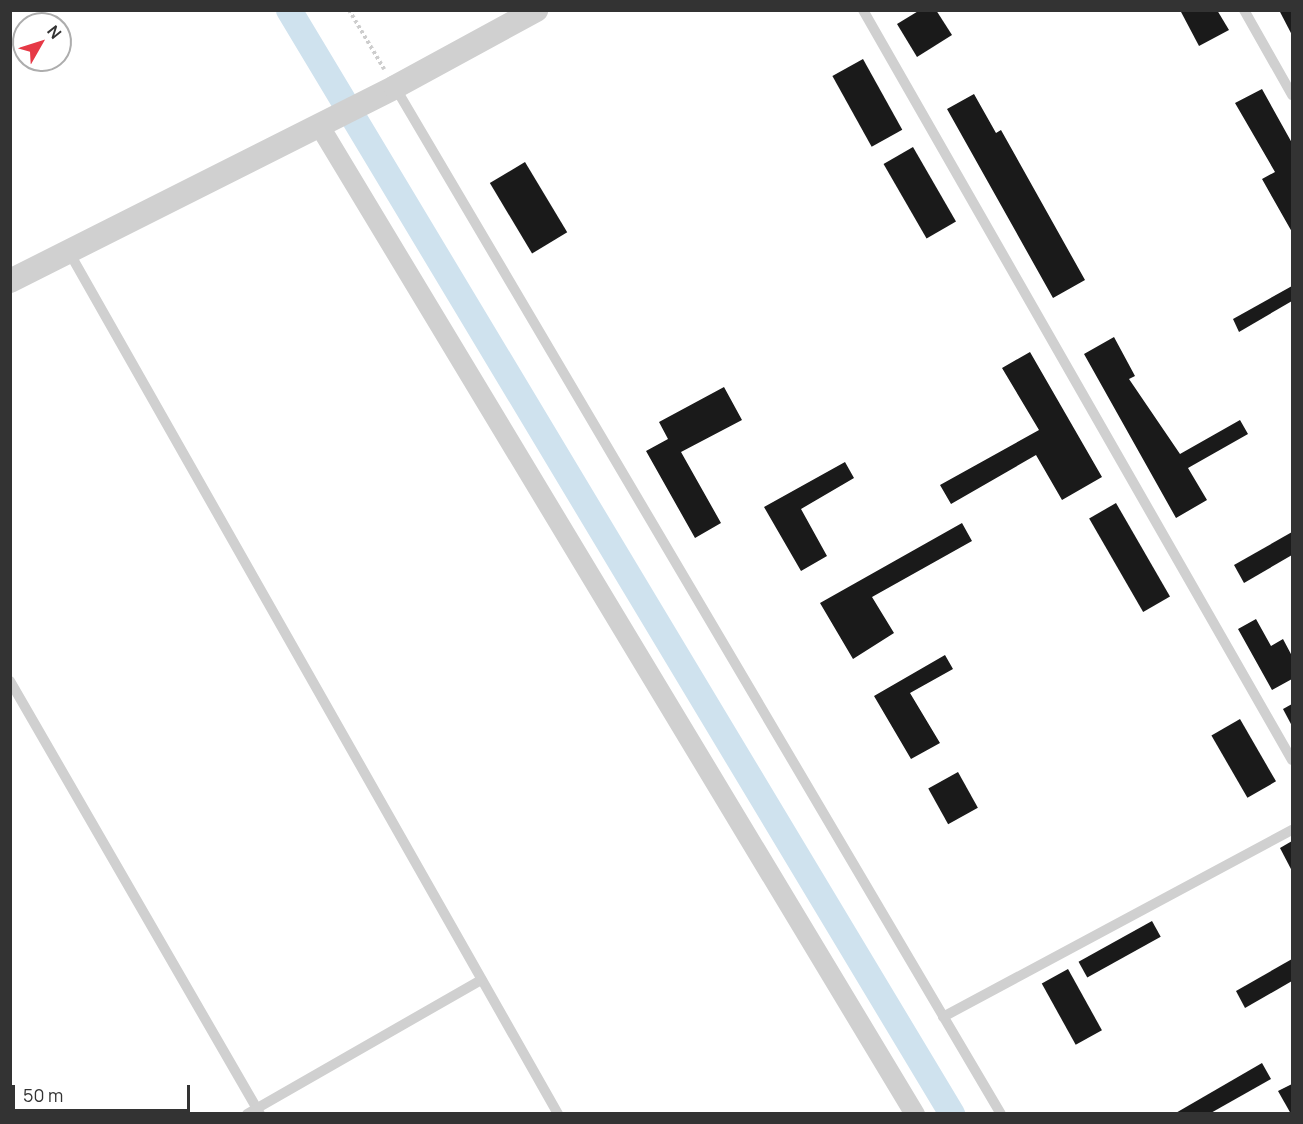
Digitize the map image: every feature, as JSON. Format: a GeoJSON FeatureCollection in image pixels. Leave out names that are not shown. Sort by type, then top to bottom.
{"type":"FeatureCollection","features":[{"type":"Feature","properties":{"kind":"street"},"geometry":{"type":"LineString","coordinates":[[10,280],[395,87],[536,10]]}},
{"type":"Feature","properties":{"kind":"street"},"geometry":{"type":"LineString","coordinates":[[319,125],[915,1113]]}},
{"type":"Feature","properties":{"kind":"lane"},"geometry":{"type":"LineString","coordinates":[[863,10],[1293,760]]}},
{"type":"Feature","properties":{"kind":"lane"},"geometry":{"type":"LineString","coordinates":[[1244,10],[1293,95]]}},
{"type":"Feature","properties":{"kind":"lane"},"geometry":{"type":"LineString","coordinates":[[395,87],[1001,1113]]}},
{"type":"Feature","properties":{"kind":"lane"},"geometry":{"type":"LineString","coordinates":[[69,252],[558,1113]]}},
{"type":"Feature","properties":{"kind":"lane"},"geometry":{"type":"LineString","coordinates":[[10,681],[254,1112],[481,980]]}},
{"type":"Feature","properties":{"kind":"lane"},"geometry":{"type":"LineString","coordinates":[[944,1017],[1293,830]]}},
{"type":"Feature","properties":{"kind":"path"},"geometry":{"type":"LineString","coordinates":[[349,10],[395,87]]}},
{"type":"Feature","properties":{"kind":"building"},"geometry":{"type":"Polygon","coordinates":[[[920,10],[936,10],[952,35],[917,57],[897,24],[920,10]]]}},
{"type":"Feature","properties":{"kind":"building"},"geometry":{"type":"Polygon","coordinates":[[[1180,10],[1217,10],[1229,30],[1199,46],[1180,10]]]}},
{"type":"Feature","properties":{"kind":"building"},"geometry":{"type":"Polygon","coordinates":[[[1279,10],[1292,10],[1292,35],[1279,10]]]}},
{"type":"Feature","properties":{"kind":"building"},"geometry":{"type":"Polygon","coordinates":[[[863,59],[902,130],[872,147],[832,76],[863,59]]]}},
{"type":"Feature","properties":{"kind":"building"},"geometry":{"type":"Polygon","coordinates":[[[1262,89],[1292,143],[1292,232],[1262,179],[1275,172],[1235,103],[1262,89]]]}},
{"type":"Feature","properties":{"kind":"building"},"geometry":{"type":"Polygon","coordinates":[[[974,94],[996,133],[1001,130],[1085,280],[1053,298],[947,109],[974,94]]]}},
{"type":"Feature","properties":{"kind":"building"},"geometry":{"type":"Polygon","coordinates":[[[913,147],[956,221],[927,238],[884,164],[913,147]]]}},
{"type":"Feature","properties":{"kind":"building"},"geometry":{"type":"Polygon","coordinates":[[[525,162],[567,232],[532,253],[490,183],[525,162]]]}},
{"type":"Feature","properties":{"kind":"building"},"geometry":{"type":"Polygon","coordinates":[[[1292,286],[1292,301],[1239,332],[1233,319],[1292,286]]]}},
{"type":"Feature","properties":{"kind":"building"},"geometry":{"type":"Polygon","coordinates":[[[1114,337],[1135,376],[1129,379],[1180,454],[1240,420],[1248,434],[1188,468],[1207,500],[1176,518],[1084,354],[1114,337]]]}},
{"type":"Feature","properties":{"kind":"building"},"geometry":{"type":"Polygon","coordinates":[[[1030,352],[1102,477],[1062,500],[1036,455],[951,504],[940,485],[1039,430],[1002,368],[1030,352]]]}},
{"type":"Feature","properties":{"kind":"building"},"geometry":{"type":"Polygon","coordinates":[[[724,387],[742,420],[681,452],[721,523],[695,538],[646,451],[668,439],[659,422],[724,387]]]}},
{"type":"Feature","properties":{"kind":"building"},"geometry":{"type":"Polygon","coordinates":[[[845,462],[854,478],[801,509],[827,556],[801,571],[764,507],[845,462]]]}},
{"type":"Feature","properties":{"kind":"building"},"geometry":{"type":"Polygon","coordinates":[[[1116,503],[1170,597],[1143,612],[1089,518],[1116,503]]]}},
{"type":"Feature","properties":{"kind":"building"},"geometry":{"type":"Polygon","coordinates":[[[962,523],[972,541],[872,597],[894,633],[853,659],[820,603],[962,523]]]}},
{"type":"Feature","properties":{"kind":"building"},"geometry":{"type":"Polygon","coordinates":[[[1292,532],[1292,555],[1244,583],[1234,565],[1292,532]]]}},
{"type":"Feature","properties":{"kind":"building"},"geometry":{"type":"Polygon","coordinates":[[[1256,619],[1271,646],[1283,639],[1292,656],[1292,679],[1272,690],[1238,629],[1256,619]]]}},
{"type":"Feature","properties":{"kind":"building"},"geometry":{"type":"Polygon","coordinates":[[[945,655],[953,669],[910,693],[940,743],[911,759],[874,696],[945,655]]]}},
{"type":"Feature","properties":{"kind":"building"},"geometry":{"type":"Polygon","coordinates":[[[1292,704],[1292,726],[1283,709],[1292,704]]]}},
{"type":"Feature","properties":{"kind":"building"},"geometry":{"type":"Polygon","coordinates":[[[1240,719],[1276,781],[1247,798],[1211,736],[1240,719]]]}},
{"type":"Feature","properties":{"kind":"building"},"geometry":{"type":"Polygon","coordinates":[[[958,772],[978,808],[948,824],[928,788],[958,772]]]}},
{"type":"Feature","properties":{"kind":"building"},"geometry":{"type":"Polygon","coordinates":[[[1292,841],[1292,871],[1280,848],[1292,841]]]}},
{"type":"Feature","properties":{"kind":"building"},"geometry":{"type":"Polygon","coordinates":[[[1152,921],[1161,937],[1087,977],[1079,962],[1152,921]]]}},
{"type":"Feature","properties":{"kind":"building"},"geometry":{"type":"Polygon","coordinates":[[[1292,959],[1292,981],[1245,1008],[1236,991],[1292,959]]]}},
{"type":"Feature","properties":{"kind":"building"},"geometry":{"type":"Polygon","coordinates":[[[1068,969],[1102,1030],[1076,1045],[1042,984],[1068,969]]]}},
{"type":"Feature","properties":{"kind":"building"},"geometry":{"type":"Polygon","coordinates":[[[1262,1063],[1271,1079],[1209,1114],[1174,1114],[1262,1063]]]}},
{"type":"Feature","properties":{"kind":"building"},"geometry":{"type":"Polygon","coordinates":[[[1292,1084],[1292,1114],[1291,1114],[1278,1091],[1292,1084]]]}},
{"type":"Feature","properties":{"kind":"waterway"},"geometry":{"type":"LineString","coordinates":[[289,10],[952,1114]]}}]}
